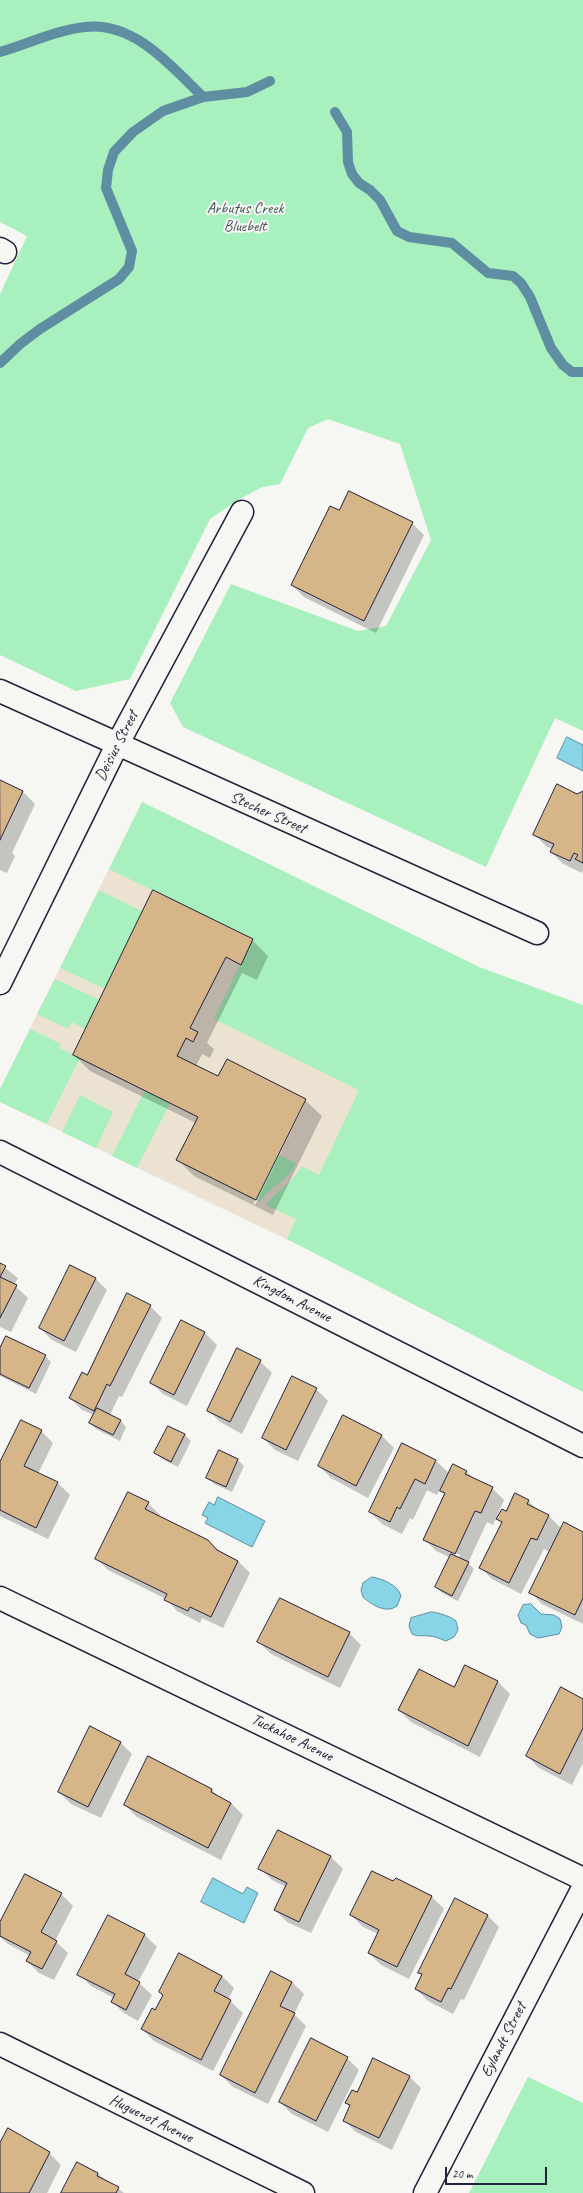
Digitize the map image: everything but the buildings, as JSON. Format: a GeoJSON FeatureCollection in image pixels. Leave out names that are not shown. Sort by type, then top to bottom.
{"type":"FeatureCollection","features":[{"type":"Feature","properties":{"kind":"street","name":"Deisius Street"},"geometry":{"type":"LineString","coordinates":[[0,983],[117,744],[242,512]]}},
{"type":"Feature","properties":{"kind":"street","name":"Stecher Street"},"geometry":{"type":"LineString","coordinates":[[0,691],[537,933]]}},
{"type":"Feature","properties":{"kind":"street","name":"Kingdom Avenue"},"geometry":{"type":"LineString","coordinates":[[0,1152],[583,1446]]}},
{"type":"Feature","properties":{"kind":"street","name":"Tuckahoe Avenue"},"geometry":{"type":"LineString","coordinates":[[0,1598],[583,1879]]}},
{"type":"Feature","properties":{"kind":"street","name":"Eylandt Street"},"geometry":{"type":"LineString","coordinates":[[425,2193],[583,1888]]}},
{"type":"Feature","properties":{"kind":"street","name":"Huguenot Avenue"},"geometry":{"type":"LineString","coordinates":[[0,2044],[303,2193]]}},
{"type":"Feature","properties":{"kind":"shaded area"},"geometry":{"type":"Polygon","coordinates":[[[142,802],[479,967],[334,1262],[0,1102],[0,1089],[142,802]]]}},
{"type":"Feature","properties":{"kind":"green space","name":"Arbutus Creek Bluebelt"},"geometry":{"type":"Polygon","coordinates":[[[0,0],[583,0],[583,731],[555,718],[486,867],[183,727],[170,703],[231,584],[358,631],[386,626],[431,540],[400,444],[328,419],[308,428],[280,484],[262,487],[238,500],[210,519],[130,679],[76,691],[0,655],[0,294],[27,236],[0,222],[0,0]]]}},
{"type":"Feature","properties":{"kind":"green space"},"geometry":{"type":"Polygon","coordinates":[[[142,802],[479,967],[583,1005],[583,1392],[287,1239],[296,1219],[266,1205],[293,1178],[302,1166],[319,1175],[359,1090],[214,1019],[252,939],[109,869],[142,802]]]}},
{"type":"Feature","properties":{"kind":"green space"},"geometry":{"type":"Polygon","coordinates":[[[99,890],[143,912],[105,989],[60,968],[99,890]]]}},
{"type":"Feature","properties":{"kind":"green space"},"geometry":{"type":"Polygon","coordinates":[[[55,979],[100,1000],[85,1029],[72,1022],[68,1029],[37,1014],[55,979]]]}},
{"type":"Feature","properties":{"kind":"green space"},"geometry":{"type":"Polygon","coordinates":[[[30,1029],[61,1044],[59,1048],[80,1058],[47,1124],[0,1102],[0,1089],[30,1029]]]}},
{"type":"Feature","properties":{"kind":"green space"},"geometry":{"type":"Polygon","coordinates":[[[145,1090],[170,1103],[137,1168],[112,1156],[145,1090]]]}},
{"type":"Feature","properties":{"kind":"green space"},"geometry":{"type":"Polygon","coordinates":[[[80,1095],[113,1112],[96,1148],[62,1132],[80,1095]]]}},
{"type":"Feature","properties":{"kind":"green space"},"geometry":{"type":"Polygon","coordinates":[[[278,1155],[296,1163],[288,1175],[268,1192],[260,1202],[256,1200],[278,1155]]]}},
{"type":"Feature","properties":{"kind":"green space"},"geometry":{"type":"Polygon","coordinates":[[[528,2077],[583,2103],[583,2193],[469,2193],[528,2077]]]}},
{"type":"Feature","properties":{"kind":"water"},"geometry":{"type":"Polygon","coordinates":[[[567,737],[583,745],[583,771],[557,758],[567,737]]]}},
{"type":"Feature","properties":{"kind":"water"},"geometry":{"type":"Polygon","coordinates":[[[218,1497],[265,1521],[252,1547],[205,1523],[208,1518],[202,1515],[209,1502],[214,1505],[218,1497]]]}},
{"type":"Feature","properties":{"kind":"water"},"geometry":{"type":"Polygon","coordinates":[[[372,1577],[381,1579],[397,1589],[401,1596],[397,1606],[388,1609],[379,1608],[363,1597],[361,1590],[363,1583],[372,1577]]]}},
{"type":"Feature","properties":{"kind":"water"},"geometry":{"type":"Polygon","coordinates":[[[531,1604],[541,1614],[554,1615],[560,1619],[562,1627],[559,1634],[538,1638],[530,1634],[526,1625],[521,1623],[518,1615],[523,1605],[531,1604]]]}},
{"type":"Feature","properties":{"kind":"water"},"geometry":{"type":"Polygon","coordinates":[[[431,1612],[444,1615],[456,1621],[458,1630],[454,1637],[446,1641],[433,1636],[419,1636],[412,1634],[409,1626],[411,1618],[431,1612]]]}},
{"type":"Feature","properties":{"kind":"water"},"geometry":{"type":"Polygon","coordinates":[[[213,1878],[243,1894],[247,1887],[258,1893],[244,1923],[201,1902],[213,1878]]]}},
{"type":"Feature","properties":{"kind":"waterway"},"geometry":{"type":"LineString","coordinates":[[0,52],[63,31],[85,27],[103,27],[120,31],[135,38],[150,48],[178,72],[203,97]]}},
{"type":"Feature","properties":{"kind":"waterway"},"geometry":{"type":"LineString","coordinates":[[0,363],[20,344],[40,329],[119,279],[129,267],[132,251],[106,188],[108,170],[114,152],[133,132],[163,111],[203,97],[247,92],[270,81]]}},
{"type":"Feature","properties":{"kind":"waterway"},"geometry":{"type":"LineString","coordinates":[[335,112],[347,132],[348,162],[352,174],[359,183],[370,190],[380,200],[397,231],[409,237],[452,243],[488,273],[513,276],[521,283],[530,297],[551,348],[563,365],[572,372],[583,372]]}}]}
